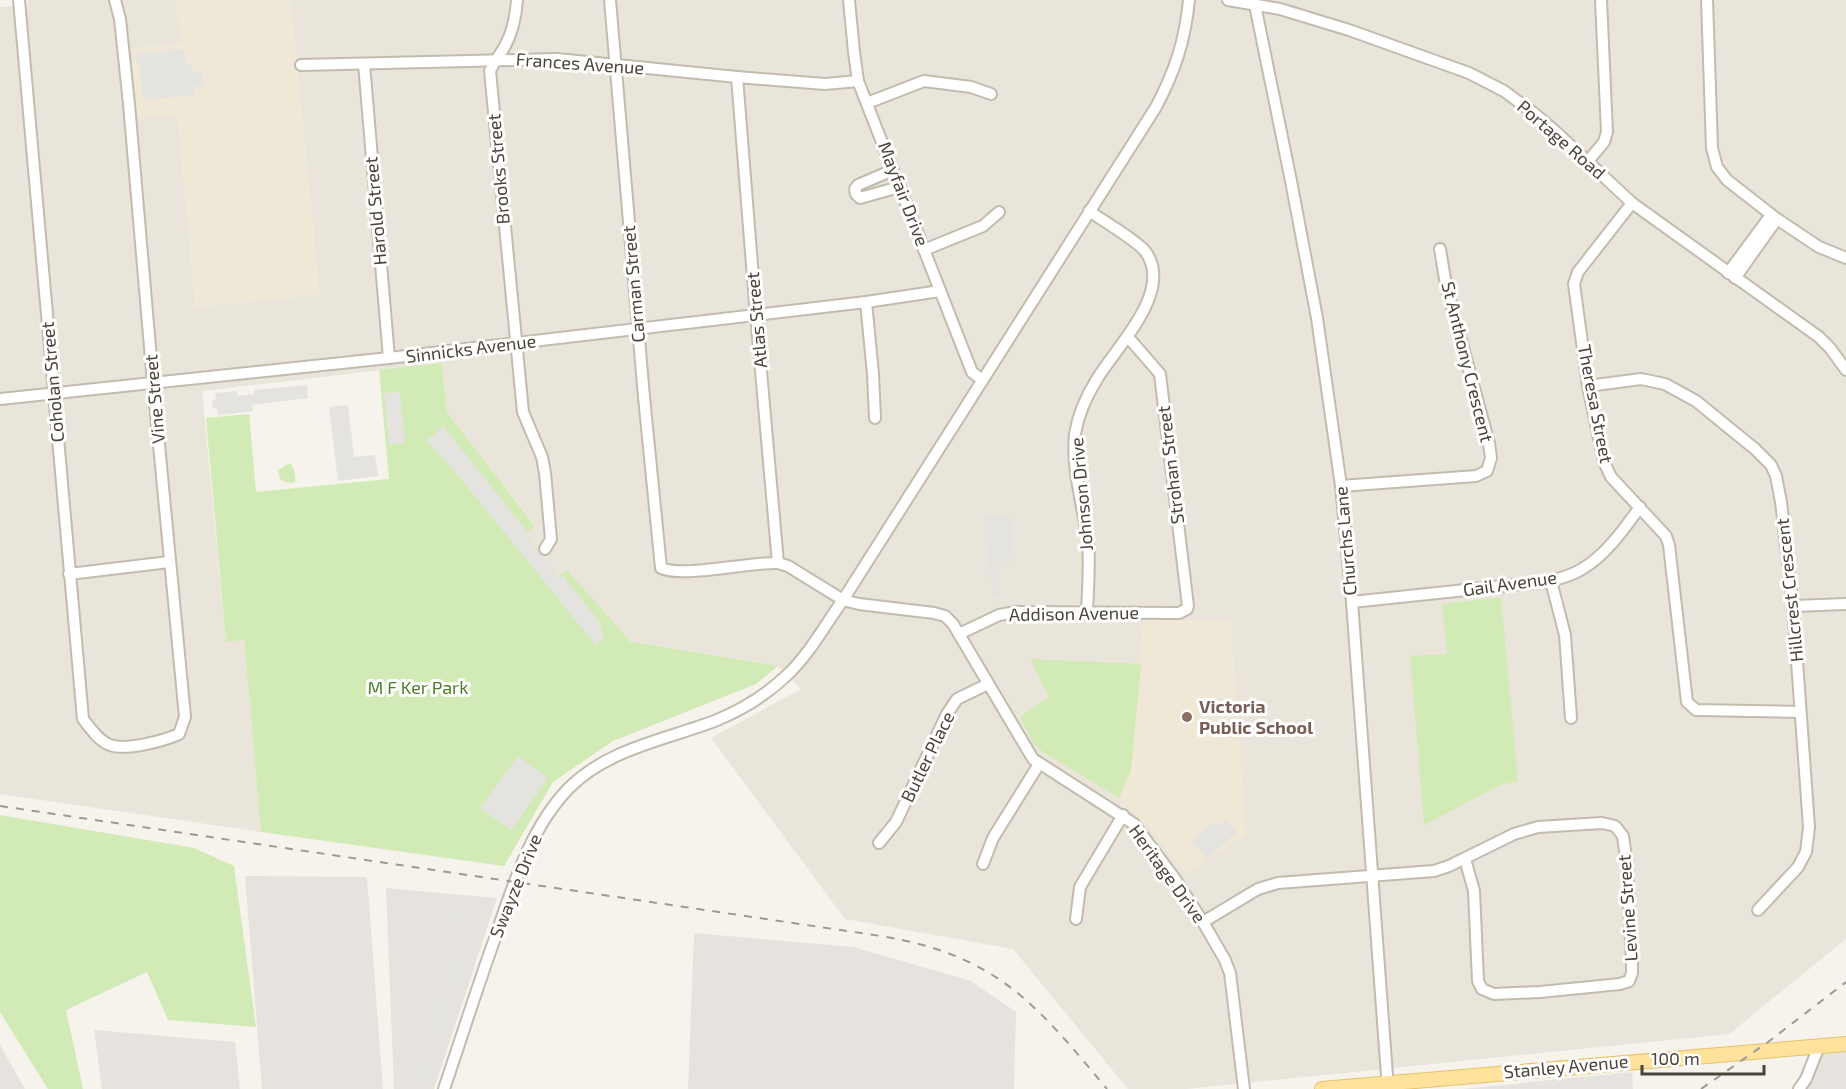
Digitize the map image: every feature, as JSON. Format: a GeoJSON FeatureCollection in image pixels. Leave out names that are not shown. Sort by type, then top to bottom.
{"type":"FeatureCollection","features":[{"type":"Feature","properties":{"kind":"main road","name":"Stanley Avenue"},"geometry":{"type":"LineString","coordinates":[[1322,1089],[1388,1086],[1846,1044]]}},
{"type":"Feature","properties":{"kind":"street","name":"Coholan Street"},"geometry":{"type":"LineString","coordinates":[[19,0],[83,719],[95,734],[110,745],[117,745]]}},
{"type":"Feature","properties":{"kind":"street","name":"Vine Street"},"geometry":{"type":"LineString","coordinates":[[115,0],[120,18],[129,105],[169,562],[185,717],[179,735],[167,740],[137,746],[117,745]]}},
{"type":"Feature","properties":{"kind":"street","name":"Brooks Street"},"geometry":{"type":"LineString","coordinates":[[517,0],[516,12],[505,46],[495,59],[490,71],[523,412],[542,457],[546,473],[551,539],[545,549]]}},
{"type":"Feature","properties":{"kind":"street","name":"Carman Street"},"geometry":{"type":"LineString","coordinates":[[610,0],[661,568],[669,572],[778,563]]}},
{"type":"Feature","properties":{"kind":"street","name":"Mayfair Drive"},"geometry":{"type":"LineString","coordinates":[[849,0],[858,81],[972,372],[982,380]]}},
{"type":"Feature","properties":{"kind":"street","name":"Swayze Drive"},"geometry":{"type":"LineString","coordinates":[[444,1089],[515,881],[539,830],[555,806],[570,788],[589,772],[621,753],[727,716],[787,676],[806,653],[843,600],[1156,107],[1179,57],[1186,28],[1189,0]]}},
{"type":"Feature","properties":{"kind":"street","name":"Portage Road"},"geometry":{"type":"LineString","coordinates":[[1227,0],[1255,2],[1306,16],[1469,73],[1504,91],[1535,114],[1632,202],[1819,337],[1846,370]]}},
{"type":"Feature","properties":{"kind":"street"},"geometry":{"type":"LineString","coordinates":[[1588,161],[1604,142],[1607,132],[1601,0]]}},
{"type":"Feature","properties":{"kind":"street"},"geometry":{"type":"LineString","coordinates":[[1707,0],[1713,158],[1717,167],[1727,180],[1774,217],[1819,247],[1846,258]]}},
{"type":"Feature","properties":{"kind":"street","name":"Churchs Lane"},"geometry":{"type":"LineString","coordinates":[[1255,2],[1317,318],[1341,486],[1352,602],[1388,1086]]}},
{"type":"Feature","properties":{"kind":"street","name":"Frances Avenue"},"geometry":{"type":"LineString","coordinates":[[301,65],[557,59],[738,78],[825,84],[858,81]]}},
{"type":"Feature","properties":{"kind":"street","name":"Harold Street"},"geometry":{"type":"LineString","coordinates":[[363,64],[389,358]]}},
{"type":"Feature","properties":{"kind":"street","name":"Atlas Street"},"geometry":{"type":"LineString","coordinates":[[738,78],[778,563]]}},
{"type":"Feature","properties":{"kind":"street"},"geometry":{"type":"LineString","coordinates":[[867,103],[924,81],[971,87],[991,94]]}},
{"type":"Feature","properties":{"kind":"street"},"geometry":{"type":"LineString","coordinates":[[893,170],[858,185],[855,189],[856,194],[860,198],[899,187]]}},
{"type":"Feature","properties":{"kind":"street","name":"Theresa Street"},"geometry":{"type":"LineString","coordinates":[[1632,202],[1578,272],[1574,284],[1588,386],[1604,462],[1611,477],[1666,536],[1669,545],[1687,702],[1696,710],[1800,712]]}},
{"type":"Feature","properties":{"kind":"street","name":"Johnson Drive"},"geometry":{"type":"LineString","coordinates":[[1088,611],[1088,545],[1076,460],[1076,434],[1083,408],[1097,379],[1128,338],[1151,293],[1153,277],[1150,260],[1143,249],[1089,210]]}},
{"type":"Feature","properties":{"kind":"street"},"geometry":{"type":"LineString","coordinates":[[924,250],[983,226],[999,212]]}},
{"type":"Feature","properties":{"kind":"street"},"geometry":{"type":"LineString","coordinates":[[1732,276],[1774,217]]}},
{"type":"Feature","properties":{"kind":"street","name":"St Anthony Crescent"},"geometry":{"type":"LineString","coordinates":[[1341,486],[1476,476],[1486,471],[1491,458],[1489,443],[1446,285],[1440,249]]}},
{"type":"Feature","properties":{"kind":"street","name":"Sinnicks Avenue"},"geometry":{"type":"LineString","coordinates":[[0,399],[389,358],[866,302],[940,291]]}},
{"type":"Feature","properties":{"kind":"street"},"geometry":{"type":"LineString","coordinates":[[866,302],[875,418]]}},
{"type":"Feature","properties":{"kind":"street","name":"Strohan Street"},"geometry":{"type":"LineString","coordinates":[[1128,338],[1160,374],[1188,604]]}},
{"type":"Feature","properties":{"kind":"street","name":"Hillcrest Crescent"},"geometry":{"type":"LineString","coordinates":[[1588,386],[1641,379],[1665,384],[1696,401],[1755,449],[1770,465],[1776,476],[1793,606],[1809,827],[1806,852],[1798,867],[1758,910]]}},
{"type":"Feature","properties":{"kind":"street","name":"Gail Avenue"},"geometry":{"type":"LineString","coordinates":[[1352,602],[1551,581],[1582,569],[1595,559],[1613,542],[1640,507]]}},
{"type":"Feature","properties":{"kind":"street"},"geometry":{"type":"LineString","coordinates":[[69,573],[169,562]]}},
{"type":"Feature","properties":{"kind":"street"},"geometry":{"type":"LineString","coordinates":[[778,563],[788,566],[843,600]]}},
{"type":"Feature","properties":{"kind":"street"},"geometry":{"type":"LineString","coordinates":[[1551,581],[1565,635],[1571,718]]}},
{"type":"Feature","properties":{"kind":"street","name":"Heritage Drive"},"geometry":{"type":"LineString","coordinates":[[843,600],[945,616],[953,624],[1033,759],[1134,824],[1203,922],[1225,960],[1230,973],[1244,1089]]}},
{"type":"Feature","properties":{"kind":"street","name":"Addison Avenue"},"geometry":{"type":"LineString","coordinates":[[959,634],[1006,613],[1088,611],[1179,613],[1187,609],[1188,604]]}},
{"type":"Feature","properties":{"kind":"street"},"geometry":{"type":"LineString","coordinates":[[1793,606],[1846,604]]}},
{"type":"Feature","properties":{"kind":"street","name":"Butler Place"},"geometry":{"type":"LineString","coordinates":[[879,843],[896,822],[947,714],[957,699],[988,684]]}},
{"type":"Feature","properties":{"kind":"street"},"geometry":{"type":"LineString","coordinates":[[983,864],[993,838],[1039,764]]}},
{"type":"Feature","properties":{"kind":"street"},"geometry":{"type":"LineString","coordinates":[[1076,919],[1080,887],[1123,815]]}},
{"type":"Feature","properties":{"kind":"street","name":"Levine Street"},"geometry":{"type":"LineString","coordinates":[[1602,822],[1615,826],[1623,836],[1627,865],[1632,957],[1632,973],[1629,981],[1604,986],[1540,992],[1494,994],[1482,989],[1478,981],[1474,891],[1465,859],[1514,834],[1538,827],[1602,822]]}},
{"type":"Feature","properties":{"kind":"street"},"geometry":{"type":"LineString","coordinates":[[1203,922],[1258,889],[1278,883],[1434,871],[1465,859]]}},
{"type":"Feature","properties":{"kind":"street"},"geometry":{"type":"LineString","coordinates":[[1799,1089],[1806,1079],[1819,1046]]}},
{"type":"Feature","properties":{"kind":"shaded area"},"geometry":{"type":"Polygon","coordinates":[[[28,0],[175,0],[182,44],[131,49],[178,115],[196,307],[319,294],[290,0],[1846,0],[1846,939],[1729,1034],[1186,1089],[1128,1089],[1013,949],[845,919],[711,738],[801,689],[778,666],[631,642],[567,571],[559,576],[525,534],[535,525],[447,412],[442,363],[202,391],[226,642],[244,640],[261,832],[0,794],[0,7],[28,5],[28,0]]]}},
{"type":"Feature","properties":{"kind":"shaded area"},"geometry":{"type":"Polygon","coordinates":[[[175,0],[290,0],[319,294],[196,307],[178,115],[137,118],[131,49],[181,44],[175,0]]]}},
{"type":"Feature","properties":{"kind":"shaded area"},"geometry":{"type":"Polygon","coordinates":[[[184,50],[186,65],[192,64],[193,72],[202,71],[204,86],[194,87],[194,95],[143,100],[139,62],[136,62],[135,54],[184,50]]]}},
{"type":"Feature","properties":{"kind":"shaded area"},"geometry":{"type":"Polygon","coordinates":[[[307,385],[308,398],[252,405],[253,411],[218,415],[217,408],[213,409],[212,400],[216,399],[215,393],[237,391],[238,396],[254,394],[254,390],[307,385]]]}},
{"type":"Feature","properties":{"kind":"shaded area"},"geometry":{"type":"Polygon","coordinates":[[[400,392],[405,443],[389,445],[384,393],[400,392]]]}},
{"type":"Feature","properties":{"kind":"shaded area"},"geometry":{"type":"Polygon","coordinates":[[[348,405],[354,457],[375,455],[378,476],[338,481],[329,407],[348,405]]]}},
{"type":"Feature","properties":{"kind":"shaded area"},"geometry":{"type":"Polygon","coordinates":[[[443,426],[527,531],[524,534],[560,578],[563,576],[599,621],[604,639],[596,645],[461,479],[427,441],[443,426]]]}},
{"type":"Feature","properties":{"kind":"shaded area"},"geometry":{"type":"Polygon","coordinates":[[[1009,514],[1015,561],[997,563],[1000,595],[993,596],[983,517],[1009,514]]]}},
{"type":"Feature","properties":{"kind":"shaded area","name":"Victoria Public School"},"geometry":{"type":"Polygon","coordinates":[[[1143,619],[1231,622],[1246,835],[1186,874],[1148,826],[1119,798],[1131,770],[1143,619]]]}},
{"type":"Feature","properties":{"kind":"shaded area"},"geometry":{"type":"Polygon","coordinates":[[[518,756],[548,778],[511,830],[480,808],[518,756]]]}},
{"type":"Feature","properties":{"kind":"shaded area"},"geometry":{"type":"Polygon","coordinates":[[[1226,819],[1237,832],[1207,858],[1192,841],[1213,822],[1217,827],[1226,819]]]}},
{"type":"Feature","properties":{"kind":"shaded area"},"geometry":{"type":"Polygon","coordinates":[[[245,876],[367,877],[383,1089],[262,1089],[245,876]]]}},
{"type":"Feature","properties":{"kind":"shaded area"},"geometry":{"type":"Polygon","coordinates":[[[386,888],[497,898],[434,1089],[394,1089],[386,888]]]}},
{"type":"Feature","properties":{"kind":"shaded area"},"geometry":{"type":"Polygon","coordinates":[[[442,908],[480,913],[470,944],[475,946],[428,1089],[405,1089],[411,1088],[410,1072],[414,1072],[414,1066],[419,1066],[418,1052],[426,1052],[423,1027],[442,983],[459,927],[438,922],[442,908]]]}},
{"type":"Feature","properties":{"kind":"shaded area"},"geometry":{"type":"Polygon","coordinates":[[[694,933],[853,947],[971,981],[1016,1012],[1014,1089],[688,1089],[694,933]]]}},
{"type":"Feature","properties":{"kind":"shaded area"},"geometry":{"type":"Polygon","coordinates":[[[94,1030],[235,1042],[240,1089],[102,1089],[94,1030]]]}},
{"type":"Feature","properties":{"kind":"shaded area"},"geometry":{"type":"Polygon","coordinates":[[[0,1045],[25,1089],[0,1089],[0,1045]]]}},
{"type":"Feature","properties":{"kind":"shaded area"},"geometry":{"type":"Polygon","coordinates":[[[1846,1052],[1846,1089],[1807,1089],[1819,1055],[1846,1052]]]}},
{"type":"Feature","properties":{"kind":"shaded area"},"geometry":{"type":"Polygon","coordinates":[[[1632,1072],[1633,1089],[1463,1089],[1632,1072]]]}},
{"type":"Feature","properties":{"kind":"green space","name":"M F Ker Park"},"geometry":{"type":"Polygon","coordinates":[[[442,363],[447,412],[535,526],[525,534],[559,576],[567,570],[631,642],[778,666],[756,684],[613,741],[553,782],[504,866],[261,832],[244,640],[226,642],[206,418],[249,414],[256,492],[389,479],[379,370],[442,363]]]}},
{"type":"Feature","properties":{"kind":"green space"},"geometry":{"type":"Polygon","coordinates":[[[290,463],[293,467],[295,482],[287,483],[280,479],[278,470],[290,463]]]}},
{"type":"Feature","properties":{"kind":"green space"},"geometry":{"type":"Polygon","coordinates":[[[1501,597],[1518,781],[1500,785],[1424,825],[1410,656],[1447,654],[1442,604],[1501,597]]]}},
{"type":"Feature","properties":{"kind":"green space"},"geometry":{"type":"Polygon","coordinates":[[[1030,659],[1141,664],[1131,770],[1119,798],[1043,752],[1034,744],[1020,717],[1049,697],[1030,659]]]}},
{"type":"Feature","properties":{"kind":"green space"},"geometry":{"type":"Polygon","coordinates":[[[0,815],[194,848],[234,866],[256,1027],[168,1020],[147,972],[66,1010],[83,1089],[48,1089],[0,1012],[0,815]]]}},
{"type":"Feature","properties":{"kind":"railway"},"geometry":{"type":"LineString","coordinates":[[0,806],[881,936],[921,945],[955,956],[985,970],[1011,988],[1035,1008],[1058,1032],[1107,1089]]}},
{"type":"Feature","properties":{"kind":"railway"},"geometry":{"type":"LineString","coordinates":[[1701,1089],[1768,1042],[1846,982]]}},
{"type":"Feature","properties":{"kind":"place","name":"Victoria Public School"},"geometry":{"type":"Point","coordinates":[1187,717]}}]}
